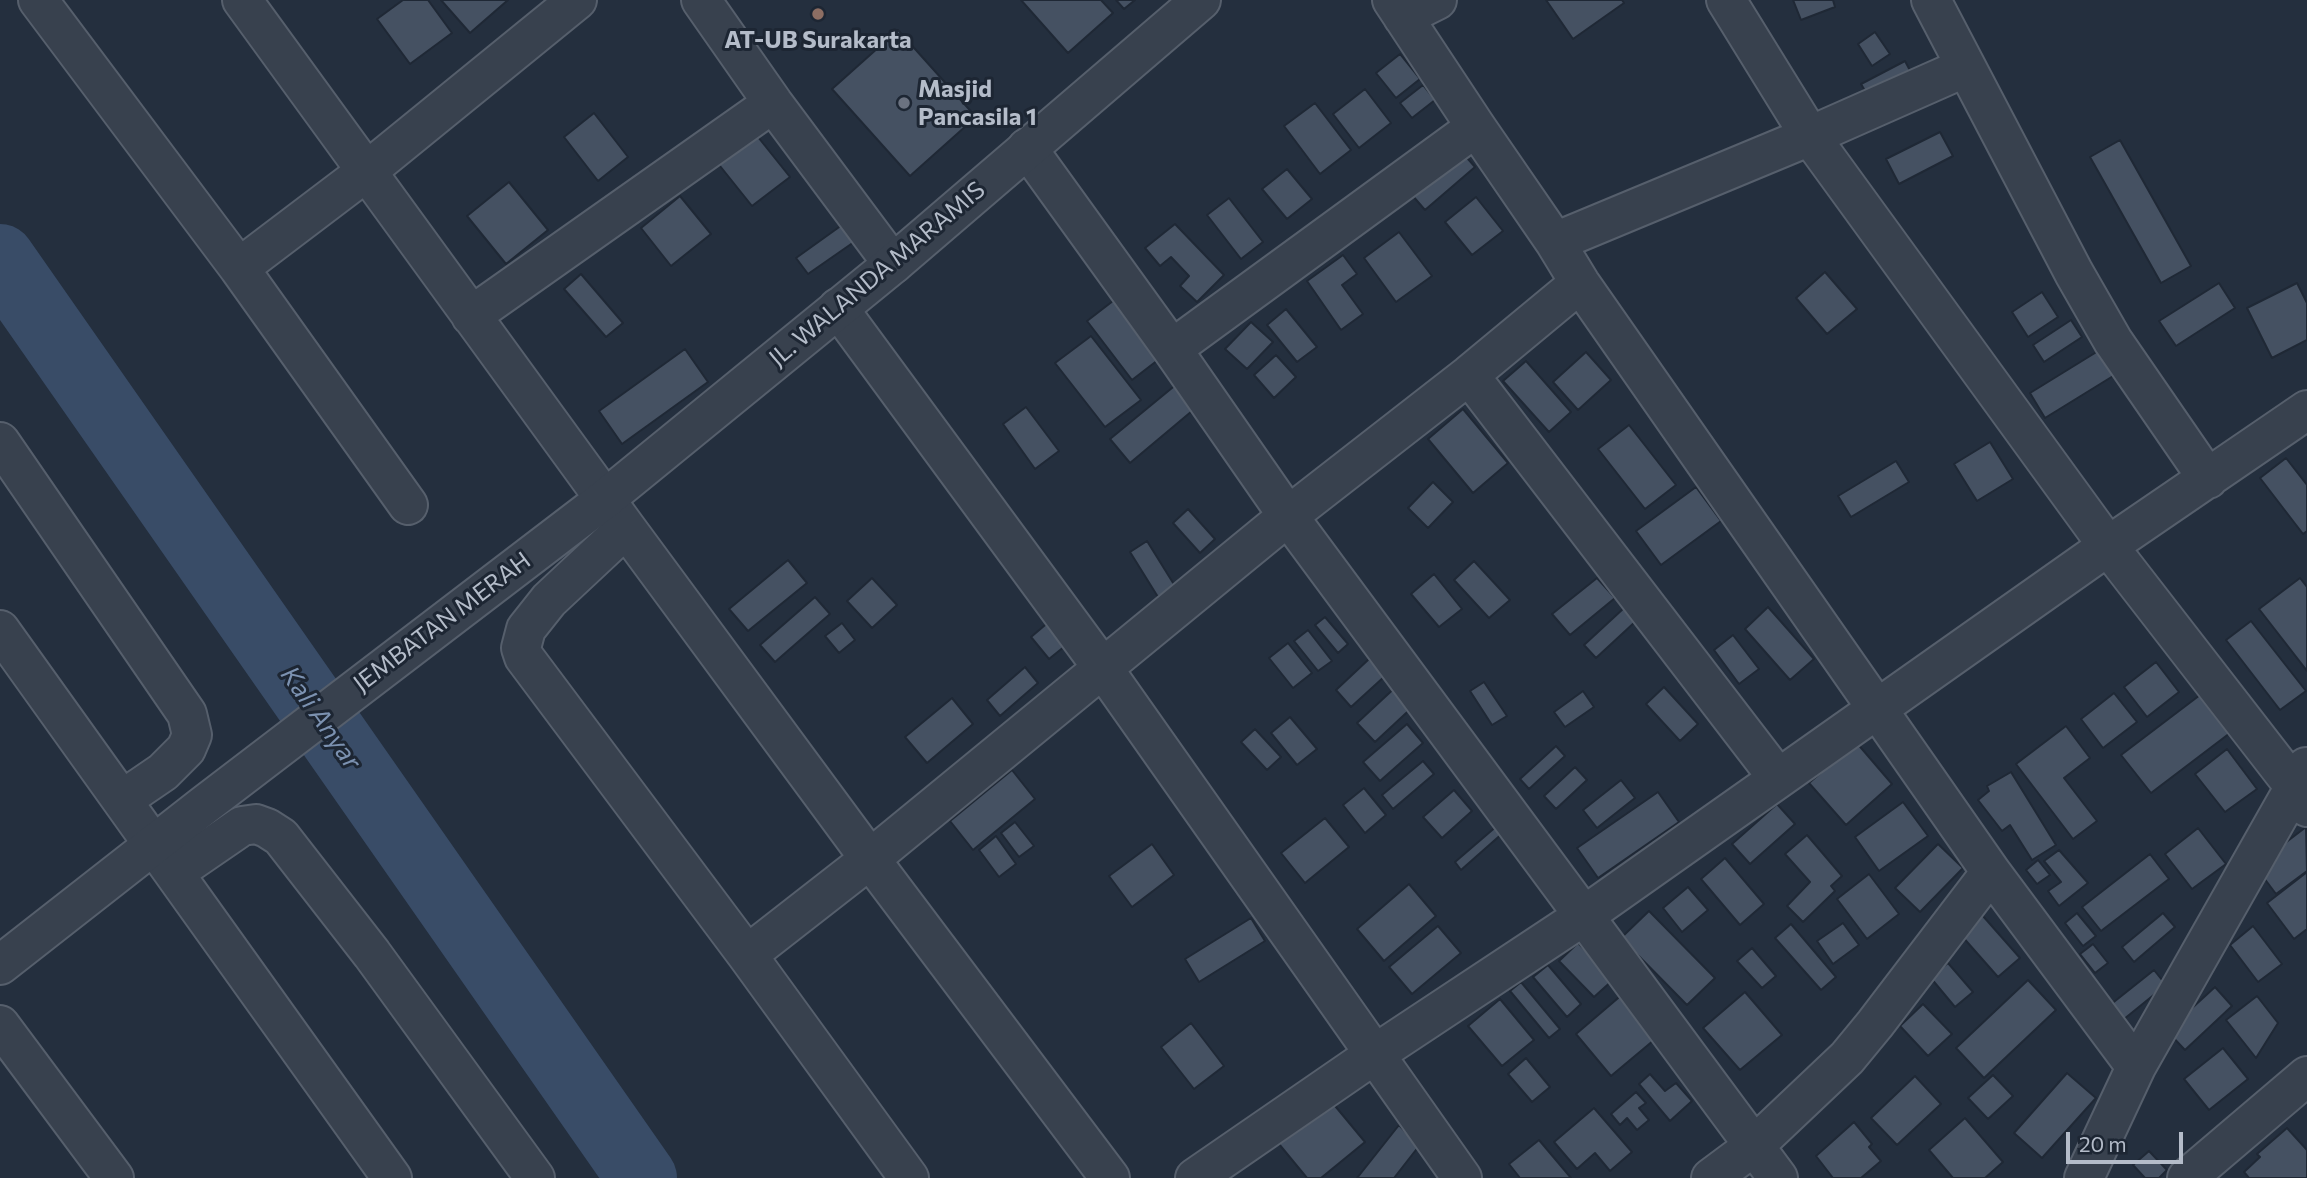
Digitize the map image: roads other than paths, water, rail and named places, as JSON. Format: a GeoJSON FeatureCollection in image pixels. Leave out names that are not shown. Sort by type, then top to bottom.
{"type":"FeatureCollection","features":[{"type":"Feature","properties":{"kind":"street"},"geometry":{"type":"LineString","coordinates":[[38,0],[239,268],[408,505]]}},
{"type":"Feature","properties":{"kind":"street"},"geometry":{"type":"LineString","coordinates":[[239,268],[367,172],[577,0]]}},
{"type":"Feature","properties":{"kind":"street"},"geometry":{"type":"LineString","coordinates":[[701,0],[892,264]]}},
{"type":"Feature","properties":{"kind":"street","name":"JL. WALANDA MARAMIS"},"geometry":{"type":"LineString","coordinates":[[548,541],[615,513],[838,308],[1201,0]]}},
{"type":"Feature","properties":{"kind":"street"},"geometry":{"type":"LineString","coordinates":[[1437,0],[1398,8],[1580,283],[1991,872],[2136,1067]]}},
{"type":"Feature","properties":{"kind":"street"},"geometry":{"type":"LineString","coordinates":[[1726,0],[1810,136],[2108,546],[2303,786],[2136,1067],[2084,1178]]}},
{"type":"Feature","properties":{"kind":"street"},"geometry":{"type":"LineString","coordinates":[[1931,0],[2074,273],[2113,341],[2208,479]]}},
{"type":"Feature","properties":{"kind":"street"},"geometry":{"type":"LineString","coordinates":[[250,3],[367,172],[615,513],[1110,1178]]}},
{"type":"Feature","properties":{"kind":"street"},"geometry":{"type":"LineString","coordinates":[[1555,242],[1810,136],[1966,67]]}},
{"type":"Feature","properties":{"kind":"street"},"geometry":{"type":"LineString","coordinates":[[471,316],[773,103]]}},
{"type":"Feature","properties":{"kind":"street"},"geometry":{"type":"LineString","coordinates":[[1172,349],[1476,127]]}},
{"type":"Feature","properties":{"kind":"street"},"geometry":{"type":"LineString","coordinates":[[1027,148],[1288,516],[1778,1178]]}},
{"type":"Feature","properties":{"kind":"street"},"geometry":{"type":"LineString","coordinates":[[747,955],[870,859],[1288,516],[1469,375],[1580,283]]}},
{"type":"Feature","properties":{"kind":"street"},"geometry":{"type":"LineString","coordinates":[[838,308],[1102,667],[1462,1178]]}},
{"type":"Feature","properties":{"kind":"street"},"geometry":{"type":"LineString","coordinates":[[1469,375],[1779,778]]}},
{"type":"Feature","properties":{"kind":"street"},"geometry":{"type":"LineString","coordinates":[[1195,1178],[1375,1054],[1585,915],[2108,546],[2307,410]]}},
{"type":"Feature","properties":{"kind":"street"},"geometry":{"type":"LineString","coordinates":[[0,442],[187,714],[192,735],[186,749],[163,772],[121,800]]}},
{"type":"Feature","properties":{"kind":"street"},"geometry":{"type":"LineString","coordinates":[[615,513],[526,629],[521,648],[524,657],[747,955],[909,1178]]}},
{"type":"Feature","properties":{"kind":"street","name":"JEMBATAN MERAH"},"geometry":{"type":"LineString","coordinates":[[165,858],[203,806],[548,541]]}},
{"type":"Feature","properties":{"kind":"street"},"geometry":{"type":"LineString","coordinates":[[0,630],[392,1178]]}},
{"type":"Feature","properties":{"kind":"street"},"geometry":{"type":"LineString","coordinates":[[0,965],[165,858],[242,826],[256,824],[267,828],[281,837],[372,954],[535,1178]]}},
{"type":"Feature","properties":{"kind":"street"},"geometry":{"type":"LineString","coordinates":[[1712,1178],[1754,1146],[1847,1058],[1991,872]]}},
{"type":"Feature","properties":{"kind":"street"},"geometry":{"type":"LineString","coordinates":[[0,1025],[114,1178]]}},
{"type":"Feature","properties":{"kind":"street"},"geometry":{"type":"LineString","coordinates":[[2187,1178],[2307,1076]]}},
{"type":"Feature","properties":{"kind":"waterway","name":"Kali Anyar"},"geometry":{"type":"LineString","coordinates":[[0,259],[642,1178]]}},
{"type":"Feature","properties":{"kind":"place","name":"AT-UB Surakarta"},"geometry":{"type":"Point","coordinates":[818,14]}},
{"type":"Feature","properties":{"kind":"place","name":"Masjid Pancasila 1"},"geometry":{"type":"Point","coordinates":[904,103]}}]}
